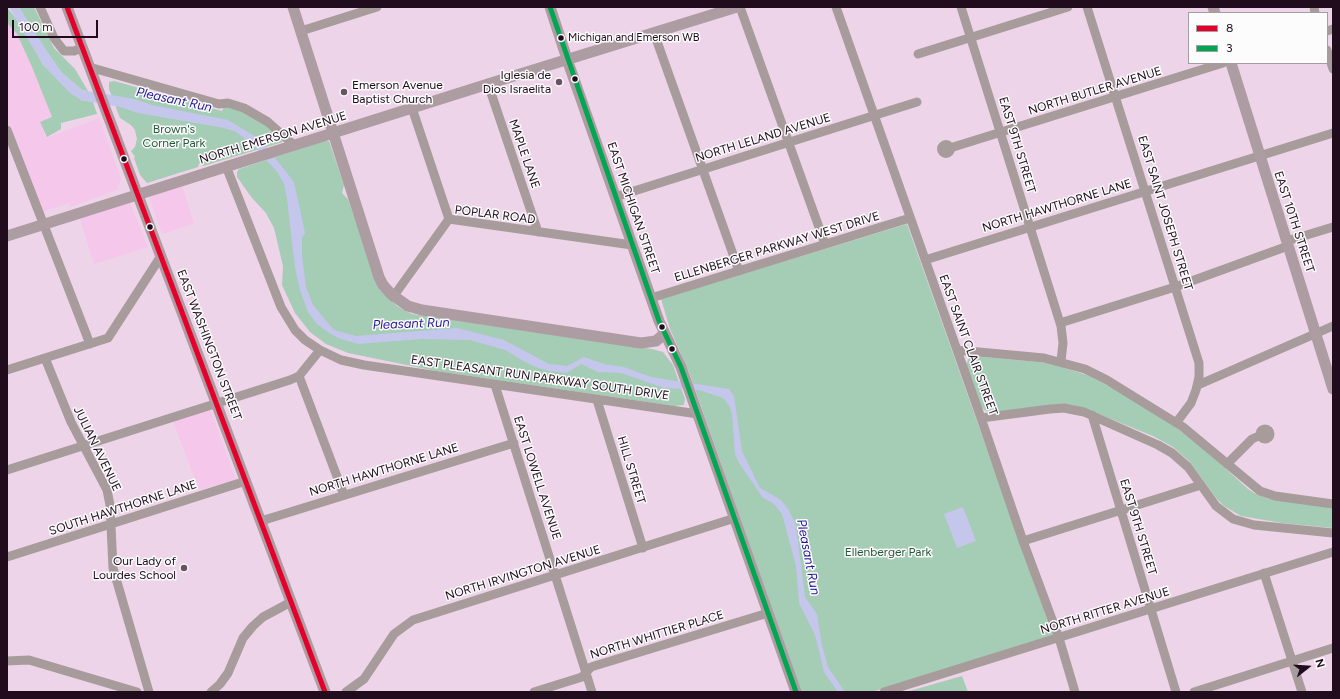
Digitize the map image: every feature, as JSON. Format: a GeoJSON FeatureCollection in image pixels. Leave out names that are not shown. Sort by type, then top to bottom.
{"type":"FeatureCollection","features":[{"type":"Feature","properties":{"kind":"main road","name":"EAST WASHINGTON STREET"},"geometry":{"type":"LineString","coordinates":[[66,7],[325,692]]}},
{"type":"Feature","properties":{"kind":"main road"},"geometry":{"type":"LineString","coordinates":[[293,7],[379,277],[385,288],[394,296],[408,306],[422,310],[641,343],[654,342],[664,334]]}},
{"type":"Feature","properties":{"kind":"main road","name":"EAST MICHIGAN STREET"},"geometry":{"type":"LineString","coordinates":[[550,7],[567,60],[664,334],[681,367],[698,414]]}},
{"type":"Feature","properties":{"kind":"main road","name":"NORTH EMERSON AVENUE"},"geometry":{"type":"LineString","coordinates":[[7,236],[226,166],[737,7]]}},
{"type":"Feature","properties":{"kind":"main road","name":"EAST 10TH STREET"},"geometry":{"type":"LineString","coordinates":[[1231,64],[1333,389]]}},
{"type":"Feature","properties":{"kind":"main road"},"geometry":{"type":"LineString","coordinates":[[698,414],[796,692]]}},
{"type":"Feature","properties":{"kind":"street"},"geometry":{"type":"LineString","coordinates":[[40,7],[54,38],[64,51],[74,51],[82,48]]}},
{"type":"Feature","properties":{"kind":"street"},"geometry":{"type":"LineString","coordinates":[[301,31],[377,7]]}},
{"type":"Feature","properties":{"kind":"street"},"geometry":{"type":"LineString","coordinates":[[740,7],[825,244]]}},
{"type":"Feature","properties":{"kind":"street","name":"EAST SAINT CLAIR STREET"},"geometry":{"type":"LineString","coordinates":[[836,7],[957,350],[980,421],[1059,638],[1076,692]]}},
{"type":"Feature","properties":{"kind":"street","name":"EAST 9TH STREET"},"geometry":{"type":"LineString","coordinates":[[961,7],[1060,323],[1062,343],[1061,361]]}},
{"type":"Feature","properties":{"kind":"street"},"geometry":{"type":"LineString","coordinates":[[918,54],[1068,7]]}},
{"type":"Feature","properties":{"kind":"street","name":"EAST SAINT JOSEPH STREET"},"geometry":{"type":"LineString","coordinates":[[1087,7],[1199,363],[1198,385],[1191,403],[1176,423]]}},
{"type":"Feature","properties":{"kind":"street"},"geometry":{"type":"LineString","coordinates":[[654,33],[739,271]]}},
{"type":"Feature","properties":{"kind":"street"},"geometry":{"type":"LineString","coordinates":[[1328,53],[1333,69]]}},
{"type":"Feature","properties":{"kind":"street","name":"NORTH BUTLER AVENUE"},"geometry":{"type":"LineString","coordinates":[[950,148],[1220,64]]}},
{"type":"Feature","properties":{"kind":"street"},"geometry":{"type":"LineString","coordinates":[[89,67],[219,104],[228,104],[244,108],[268,122],[294,145]]}},
{"type":"Feature","properties":{"kind":"street","name":"MAPLE LANE"},"geometry":{"type":"LineString","coordinates":[[488,84],[538,232]]}},
{"type":"Feature","properties":{"kind":"street","name":"NORTH LELAND AVENUE"},"geometry":{"type":"LineString","coordinates":[[615,197],[917,102]]}},
{"type":"Feature","properties":{"kind":"street"},"geometry":{"type":"LineString","coordinates":[[412,108],[450,219]]}},
{"type":"Feature","properties":{"kind":"street"},"geometry":{"type":"LineString","coordinates":[[7,130],[90,344]]}},
{"type":"Feature","properties":{"kind":"street","name":"NORTH HAWTHORNE LANE"},"geometry":{"type":"LineString","coordinates":[[925,260],[1333,133]]}},
{"type":"Feature","properties":{"kind":"street","name":"EAST PLEASANT RUN PARKWAY SOUTH DRIVE"},"geometry":{"type":"LineString","coordinates":[[226,166],[281,307],[295,330],[305,340],[320,350],[341,360],[356,364],[698,414]]}},
{"type":"Feature","properties":{"kind":"street","name":"ELLENBERGER PARKWAY WEST DRIVE"},"geometry":{"type":"LineString","coordinates":[[651,298],[910,218]]}},
{"type":"Feature","properties":{"kind":"street","name":"POPLAR ROAD"},"geometry":{"type":"LineString","coordinates":[[394,296],[450,219],[632,245]]}},
{"type":"Feature","properties":{"kind":"street"},"geometry":{"type":"LineString","coordinates":[[1060,323],[1175,287],[1287,243],[1333,227]]}},
{"type":"Feature","properties":{"kind":"street"},"geometry":{"type":"LineString","coordinates":[[7,370],[108,338],[161,256]]}},
{"type":"Feature","properties":{"kind":"street"},"geometry":{"type":"LineString","coordinates":[[1198,385],[1333,326]]}},
{"type":"Feature","properties":{"kind":"street"},"geometry":{"type":"LineString","coordinates":[[7,470],[290,380],[299,376],[320,350]]}},
{"type":"Feature","properties":{"kind":"street"},"geometry":{"type":"LineString","coordinates":[[957,350],[1033,356],[1061,361],[1100,376],[1176,423],[1200,440],[1254,487],[1265,494],[1333,504]]}},
{"type":"Feature","properties":{"kind":"street","name":"JULIAN AVENUE"},"geometry":{"type":"LineString","coordinates":[[45,358],[68,415],[107,490],[113,568],[149,692]]}},
{"type":"Feature","properties":{"kind":"street"},"geometry":{"type":"LineString","coordinates":[[299,376],[344,495]]}},
{"type":"Feature","properties":{"kind":"street","name":"EAST LOWELL AVENUE"},"geometry":{"type":"LineString","coordinates":[[495,385],[592,692]]}},
{"type":"Feature","properties":{"kind":"street","name":"HILL STREET"},"geometry":{"type":"LineString","coordinates":[[597,400],[643,548]]}},
{"type":"Feature","properties":{"kind":"street"},"geometry":{"type":"LineString","coordinates":[[980,421],[1057,409],[1077,410],[1092,415],[1170,451],[1184,463],[1218,508],[1228,516],[1240,522],[1254,525],[1333,533]]}},
{"type":"Feature","properties":{"kind":"street","name":"EAST 9TH STREET"},"geometry":{"type":"LineString","coordinates":[[1092,415],[1176,692]]}},
{"type":"Feature","properties":{"kind":"street"},"geometry":{"type":"LineString","coordinates":[[1227,464],[1252,439],[1260,435]]}},
{"type":"Feature","properties":{"kind":"street","name":"NORTH HAWTHORNE LANE"},"geometry":{"type":"LineString","coordinates":[[261,522],[514,443]]}},
{"type":"Feature","properties":{"kind":"street","name":"SOUTH HAWTHORNE LANE"},"geometry":{"type":"LineString","coordinates":[[7,557],[246,481]]}},
{"type":"Feature","properties":{"kind":"street"},"geometry":{"type":"LineString","coordinates":[[1023,540],[1200,485]]}},
{"type":"Feature","properties":{"kind":"street","name":"NORTH IRVINGTON AVENUE"},"geometry":{"type":"LineString","coordinates":[[346,692],[364,679],[390,638],[408,622],[735,518]]}},
{"type":"Feature","properties":{"kind":"street","name":"NORTH RITTER AVENUE"},"geometry":{"type":"LineString","coordinates":[[884,692],[1333,552]]}},
{"type":"Feature","properties":{"kind":"street"},"geometry":{"type":"LineString","coordinates":[[1264,573],[1302,692]]}},
{"type":"Feature","properties":{"kind":"street"},"geometry":{"type":"LineString","coordinates":[[211,692],[220,684],[228,673],[241,641],[249,629],[263,617],[291,602]]}},
{"type":"Feature","properties":{"kind":"street","name":"NORTH WHITTIER PLACE"},"geometry":{"type":"LineString","coordinates":[[534,692],[581,678],[591,668],[768,613]]}},
{"type":"Feature","properties":{"kind":"street"},"geometry":{"type":"LineString","coordinates":[[1194,692],[1333,648]]}},
{"type":"Feature","properties":{"kind":"street"},"geometry":{"type":"LineString","coordinates":[[7,661],[29,660],[108,688],[137,692]]}},
{"type":"Feature","properties":{"kind":"shaded area"},"geometry":{"type":"Polygon","coordinates":[[[7,23],[17,34],[52,117],[40,122],[46,138],[99,118],[121,178],[117,190],[70,207],[69,203],[42,212],[7,121],[7,23]]]}},
{"type":"Feature","properties":{"kind":"shaded area"},"geometry":{"type":"Polygon","coordinates":[[[182,186],[194,224],[162,234],[149,196],[182,186]]]}},
{"type":"Feature","properties":{"kind":"shaded area"},"geometry":{"type":"Polygon","coordinates":[[[130,203],[148,247],[94,264],[80,219],[130,203]]]}},
{"type":"Feature","properties":{"kind":"shaded area"},"geometry":{"type":"Polygon","coordinates":[[[210,409],[236,479],[199,490],[173,421],[210,409]]]}},
{"type":"Feature","properties":{"kind":"green space"},"geometry":{"type":"Polygon","coordinates":[[[7,7],[25,31],[43,65],[81,100],[93,102],[97,114],[61,123],[61,129],[47,137],[40,122],[52,117],[17,34],[7,23],[7,7]]]}},
{"type":"Feature","properties":{"kind":"green space"},"geometry":{"type":"Polygon","coordinates":[[[19,7],[34,7],[54,48],[75,69],[88,91],[82,90],[62,73],[41,44],[19,7]]]}},
{"type":"Feature","properties":{"kind":"green space","name":"Brown's Corner Park"},"geometry":{"type":"Polygon","coordinates":[[[114,81],[222,111],[225,105],[234,107],[268,125],[283,142],[203,166],[199,163],[198,167],[147,183],[140,175],[134,158],[135,157],[131,151],[135,147],[137,139],[135,130],[131,125],[120,118],[109,89],[109,82],[114,81]]]}},
{"type":"Feature","properties":{"kind":"green space"},"geometry":{"type":"Polygon","coordinates":[[[324,141],[329,141],[344,185],[342,193],[348,199],[380,290],[397,306],[412,314],[652,349],[663,352],[673,365],[685,399],[684,405],[674,406],[436,371],[348,353],[326,344],[310,332],[295,313],[282,285],[283,266],[274,228],[266,213],[252,198],[237,177],[237,172],[239,169],[324,141]]]}},
{"type":"Feature","properties":{"kind":"green space","name":"Ellenberger Park"},"geometry":{"type":"Polygon","coordinates":[[[907,224],[1053,635],[872,692],[801,692],[689,372],[670,329],[661,299],[907,224]]]}},
{"type":"Feature","properties":{"kind":"green space"},"geometry":{"type":"Polygon","coordinates":[[[972,356],[1049,363],[1087,375],[1120,392],[1175,427],[1199,444],[1248,489],[1256,494],[1269,499],[1333,508],[1333,528],[1282,523],[1241,516],[1224,506],[1216,498],[1190,462],[1173,447],[1153,436],[1086,409],[1072,405],[1057,404],[989,413],[982,408],[966,364],[972,356]]]}},
{"type":"Feature","properties":{"kind":"green space"},"geometry":{"type":"Polygon","coordinates":[[[962,676],[968,692],[906,692],[962,676]]]}},
{"type":"Feature","properties":{"kind":"water","name":"Pleasant Run"},"geometry":{"type":"Polygon","coordinates":[[[9,7],[19,7],[62,73],[82,90],[134,99],[152,105],[228,120],[261,140],[294,182],[305,233],[302,238],[302,255],[306,287],[313,305],[334,330],[356,336],[457,328],[504,340],[549,364],[567,366],[584,357],[604,364],[624,367],[651,377],[729,389],[734,396],[742,451],[760,488],[781,500],[788,509],[796,525],[805,597],[817,614],[822,645],[828,667],[845,692],[838,692],[824,672],[815,635],[799,603],[796,566],[782,514],[774,504],[763,498],[739,463],[735,454],[732,414],[729,405],[723,398],[699,390],[664,388],[621,373],[598,372],[581,364],[567,373],[550,371],[538,368],[525,362],[505,350],[470,340],[422,339],[358,344],[338,338],[317,324],[308,312],[300,290],[295,268],[284,184],[278,173],[252,144],[236,132],[224,128],[138,113],[120,107],[81,100],[70,93],[43,65],[9,7]]]}},
{"type":"Feature","properties":{"kind":"water"},"geometry":{"type":"Polygon","coordinates":[[[963,507],[976,541],[957,548],[944,514],[963,507]]]}},
{"type":"Feature","properties":{"kind":"transit line","name":"8"},"geometry":{"type":"LineString","coordinates":[[67,7],[325,692]]}},
{"type":"Feature","properties":{"kind":"transit line","name":"3"},"geometry":{"type":"LineString","coordinates":[[550,7],[659,321],[681,367],[796,692]]}},
{"type":"Feature","properties":{"kind":"place","name":"Michigan and Emerson WB"},"geometry":{"type":"Point","coordinates":[561,38]}},
{"type":"Feature","properties":{"kind":"place","name":"Iglesia de Dios Israelita"},"geometry":{"type":"Point","coordinates":[559,82]}},
{"type":"Feature","properties":{"kind":"place","name":"Emerson Avenue Baptist Church"},"geometry":{"type":"Point","coordinates":[344,92]}},
{"type":"Feature","properties":{"kind":"place","name":"Our Lady of Lourdes School"},"geometry":{"type":"Point","coordinates":[184,568]}}]}
